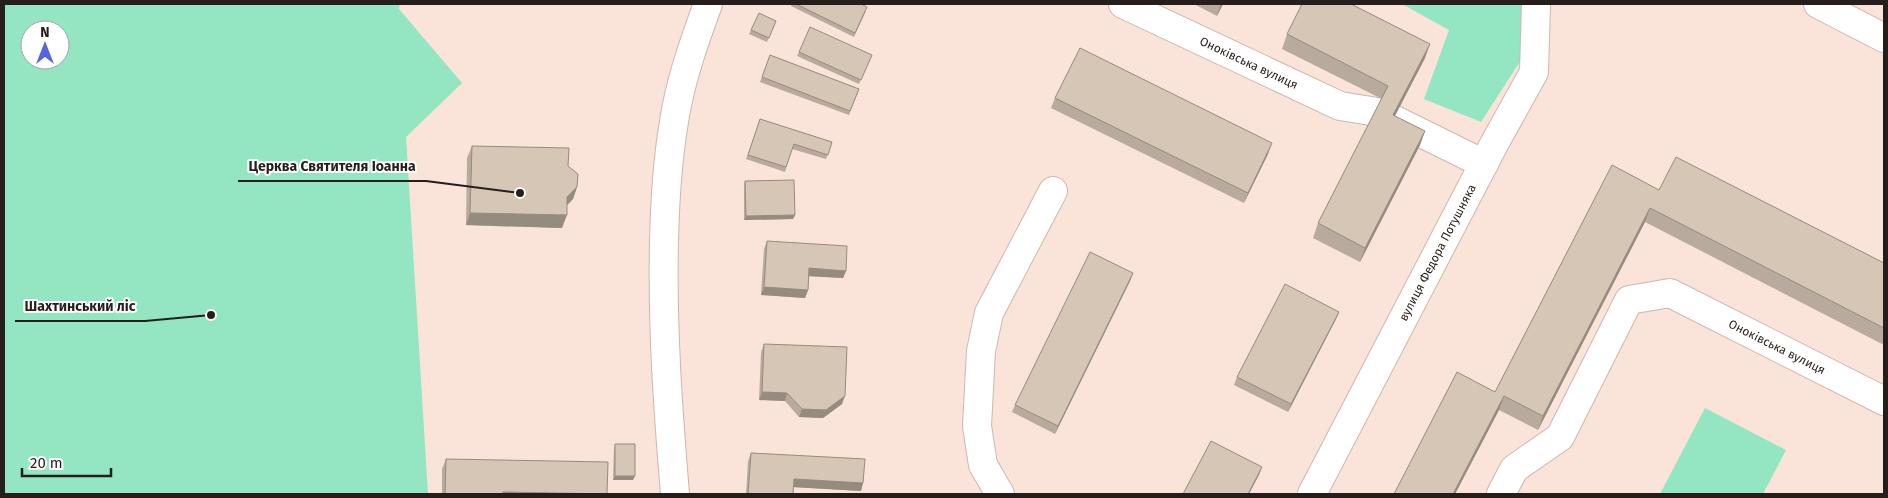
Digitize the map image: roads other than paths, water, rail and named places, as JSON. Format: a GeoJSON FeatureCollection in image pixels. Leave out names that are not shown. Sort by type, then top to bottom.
{"type":"FeatureCollection","features":[{"type":"Feature","properties":{"kind":"street"},"geometry":{"type":"LineString","coordinates":[[675,494],[668,418],[663,296],[668,168],[679,97],[690,52],[708,4]]}},
{"type":"Feature","properties":{"kind":"street","name":"Оноківська вулиця"},"geometry":{"type":"LineString","coordinates":[[1123,4],[1340,106],[1386,115],[1484,164]]}},
{"type":"Feature","properties":{"kind":"street","name":"вулиця Федора Потушняка"},"geometry":{"type":"LineString","coordinates":[[1312,494],[1534,72],[1536,4]]}},
{"type":"Feature","properties":{"kind":"street"},"geometry":{"type":"LineString","coordinates":[[1818,4],[1884,38]]}},
{"type":"Feature","properties":{"kind":"street"},"geometry":{"type":"LineString","coordinates":[[1000,494],[983,464],[977,426],[981,351],[989,313],[1052,191]]}},
{"type":"Feature","properties":{"kind":"street","name":"Оноківська вулиця"},"geometry":{"type":"LineString","coordinates":[[1501,494],[1514,469],[1560,438],[1629,300],[1670,293],[1884,400]]}},
{"type":"Feature","properties":{"kind":"place","name":"Церква Святителя Іоанна"},"geometry":{"type":"Point","coordinates":[520,193]}},
{"type":"Feature","properties":{"kind":"place","name":"Шахтинський ліс"},"geometry":{"type":"Point","coordinates":[211,315]}}]}
